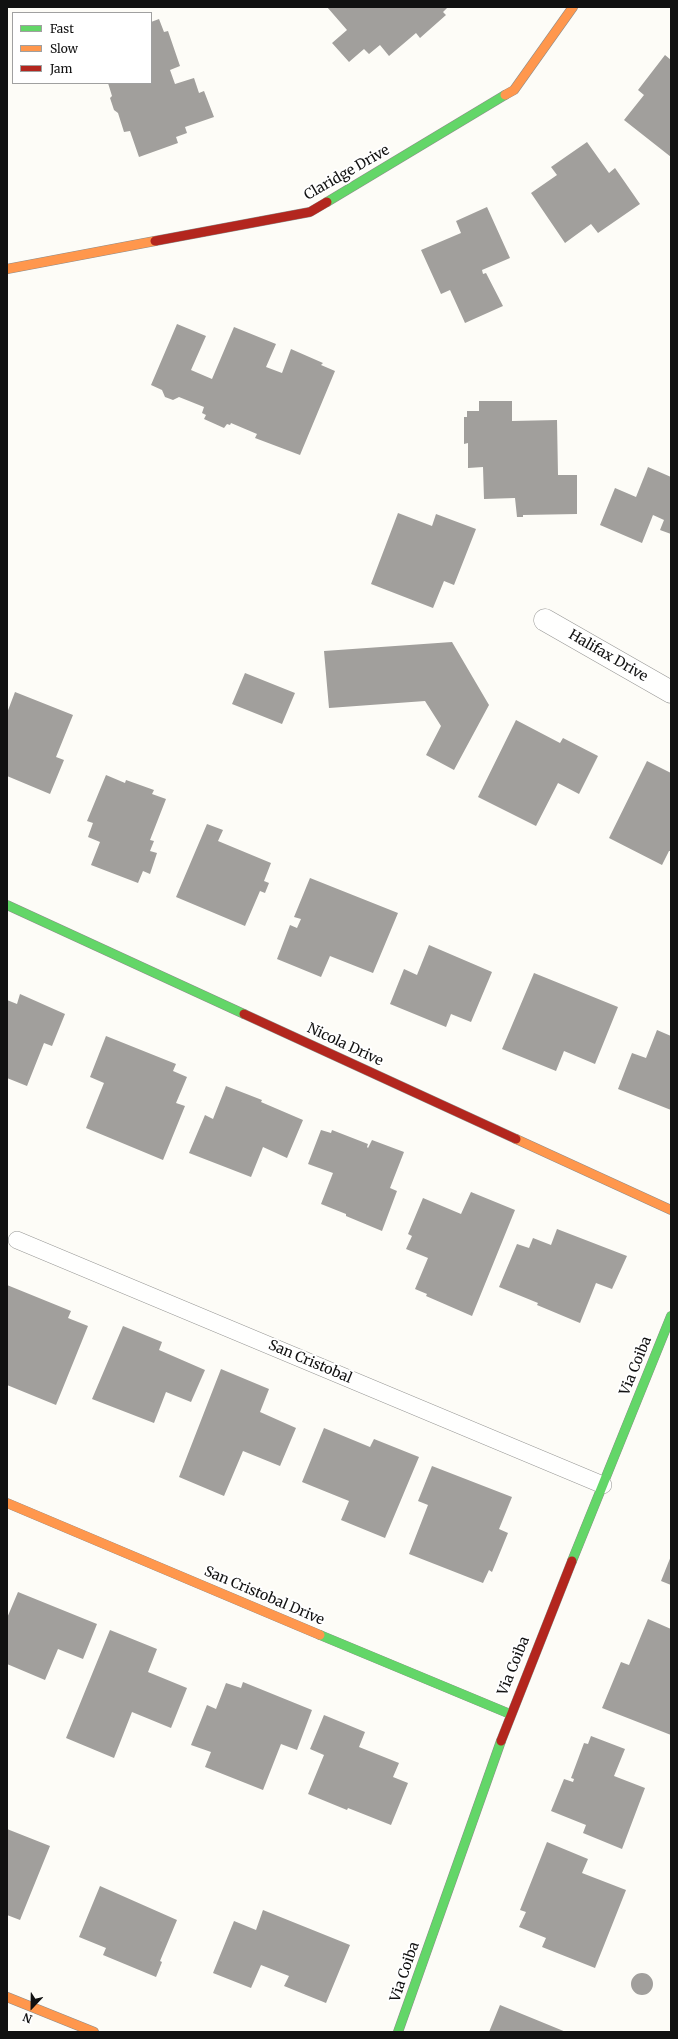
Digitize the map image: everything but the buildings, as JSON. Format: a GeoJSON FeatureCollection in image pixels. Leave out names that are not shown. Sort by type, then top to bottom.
{"type":"FeatureCollection","features":[{"type":"Feature","properties":{"kind":"street","name":"Claridge Drive"},"geometry":{"type":"LineString","coordinates":[[7,269],[310,212],[514,90],[573,7]]}},
{"type":"Feature","properties":{"kind":"street","name":"Halifax Drive"},"geometry":{"type":"LineString","coordinates":[[544,620],[671,692]]}},
{"type":"Feature","properties":{"kind":"street","name":"Nicola Drive"},"geometry":{"type":"LineString","coordinates":[[7,905],[671,1210]]}},
{"type":"Feature","properties":{"kind":"street","name":"Via Coiba"},"geometry":{"type":"LineString","coordinates":[[398,2032],[510,1714],[671,1316]]}},
{"type":"Feature","properties":{"kind":"street","name":"San Cristobal Drive"},"geometry":{"type":"LineString","coordinates":[[7,1503],[510,1714]]}},
{"type":"Feature","properties":{"kind":"street"},"geometry":{"type":"LineString","coordinates":[[7,1997],[94,2032]]}},
{"type":"Feature","properties":{"kind":"lane","name":"San Cristobal"},"geometry":{"type":"LineString","coordinates":[[17,1240],[603,1485]]}},
{"type":"Feature","properties":{"kind":"traffic: fast"},"geometry":{"type":"LineString","coordinates":[[327,202],[505,95]]}},
{"type":"Feature","properties":{"kind":"traffic: fast"},"geometry":{"type":"LineString","coordinates":[[7,905],[244,1014]]}},
{"type":"Feature","properties":{"kind":"traffic: fast"},"geometry":{"type":"LineString","coordinates":[[572,1561],[671,1316]]}},
{"type":"Feature","properties":{"kind":"traffic: fast"},"geometry":{"type":"LineString","coordinates":[[320,1635],[510,1714]]}},
{"type":"Feature","properties":{"kind":"traffic: fast"},"geometry":{"type":"LineString","coordinates":[[398,2032],[501,1741]]}},
{"type":"Feature","properties":{"kind":"traffic: slow"},"geometry":{"type":"LineString","coordinates":[[505,95],[514,90],[573,7]]}},
{"type":"Feature","properties":{"kind":"traffic: slow"},"geometry":{"type":"LineString","coordinates":[[7,269],[155,241]]}},
{"type":"Feature","properties":{"kind":"traffic: slow"},"geometry":{"type":"LineString","coordinates":[[516,1139],[671,1210]]}},
{"type":"Feature","properties":{"kind":"traffic: slow"},"geometry":{"type":"LineString","coordinates":[[7,1503],[320,1635]]}},
{"type":"Feature","properties":{"kind":"traffic: slow"},"geometry":{"type":"LineString","coordinates":[[7,1997],[94,2032]]}},
{"type":"Feature","properties":{"kind":"traffic: jam"},"geometry":{"type":"LineString","coordinates":[[155,241],[310,212],[327,202]]}},
{"type":"Feature","properties":{"kind":"traffic: jam"},"geometry":{"type":"LineString","coordinates":[[244,1014],[516,1139]]}},
{"type":"Feature","properties":{"kind":"traffic: jam"},"geometry":{"type":"LineString","coordinates":[[501,1741],[572,1561]]}}]}
